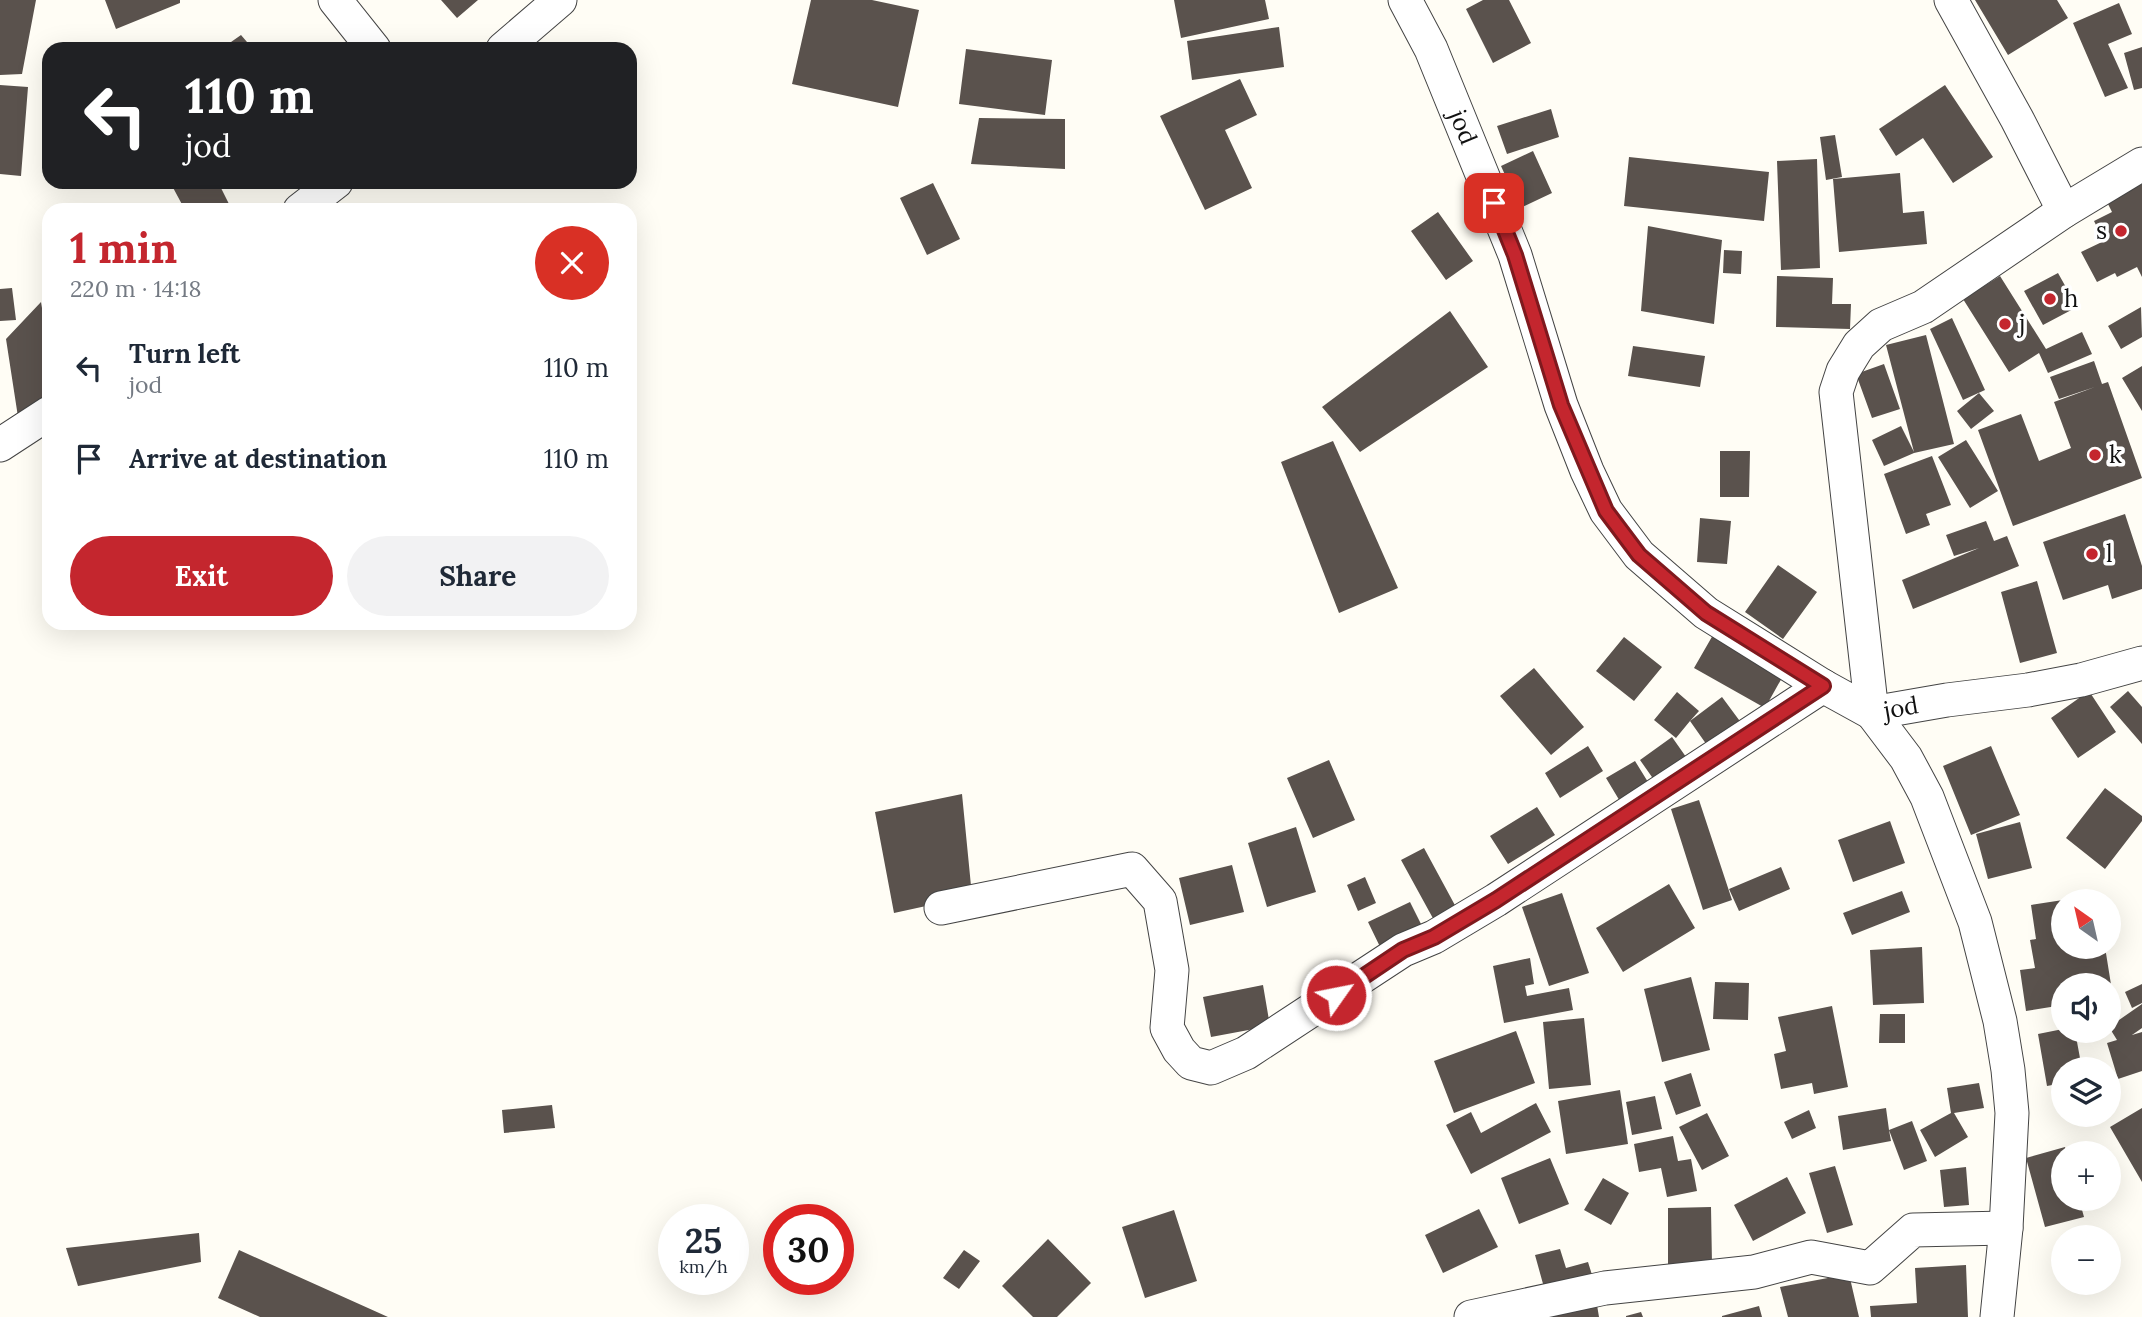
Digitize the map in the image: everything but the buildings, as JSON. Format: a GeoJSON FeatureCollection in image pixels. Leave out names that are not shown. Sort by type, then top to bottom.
{"type":"FeatureCollection","features":[{"type":"Feature","properties":{"kind":"street"},"geometry":{"type":"LineString","coordinates":[[335,0],[368,42]]}},
{"type":"Feature","properties":{"kind":"street"},"geometry":{"type":"LineString","coordinates":[[511,42],[561,0]]}},
{"type":"Feature","properties":{"kind":"street","name":"jod"},"geometry":{"type":"LineString","coordinates":[[1405,0],[1431,49],[1515,255],[1561,405],[1606,511],[1639,555],[1706,613],[1823,686],[1872,713],[2054,685],[2142,663]]}},
{"type":"Feature","properties":{"kind":"street"},"geometry":{"type":"LineString","coordinates":[[1951,0],[2064,211]]}},
{"type":"Feature","properties":{"kind":"street"},"geometry":{"type":"LineString","coordinates":[[1997,1317],[2006,1228],[2012,1113],[2008,1070],[1997,1009],[1975,922],[1927,797],[1906,758],[1872,713],[1836,392],[1843,370],[1860,345],[1881,326],[1923,307],[2064,211],[2142,164]]}},
{"type":"Feature","properties":{"kind":"street"},"geometry":{"type":"LineString","coordinates":[[309,203],[328,189]]}},
{"type":"Feature","properties":{"kind":"street"},"geometry":{"type":"LineString","coordinates":[[0,445],[42,418]]}},
{"type":"Feature","properties":{"kind":"street"},"geometry":{"type":"LineString","coordinates":[[941,908],[1132,869],[1160,901],[1172,970],[1167,1028],[1179,1050],[1191,1063],[1211,1068],[1246,1053],[1403,950],[1434,937],[1496,900],[1823,686]]}},
{"type":"Feature","properties":{"kind":"street"},"geometry":{"type":"LineString","coordinates":[[1471,1317],[1605,1288],[1754,1272],[1811,1257],[1870,1268],[1913,1230],[2006,1228]]}},
{"type":"Feature","properties":{"kind":"place","name":"s"},"geometry":{"type":"Point","coordinates":[2121,231]}},
{"type":"Feature","properties":{"kind":"place","name":"h"},"geometry":{"type":"Point","coordinates":[2050,299]}},
{"type":"Feature","properties":{"kind":"place","name":"j"},"geometry":{"type":"Point","coordinates":[2005,324]}},
{"type":"Feature","properties":{"kind":"place","name":"k"},"geometry":{"type":"Point","coordinates":[2095,455]}},
{"type":"Feature","properties":{"kind":"place","name":"l"},"geometry":{"type":"Point","coordinates":[2092,554]}},
{"type":"Feature","properties":{"kind":"route"},"geometry":{"type":"LineString","coordinates":[[1336,995],[1403,950],[1434,937],[1496,900],[1823,686],[1706,613],[1639,555],[1606,511],[1561,405],[1515,255],[1494,203]]}}]}
